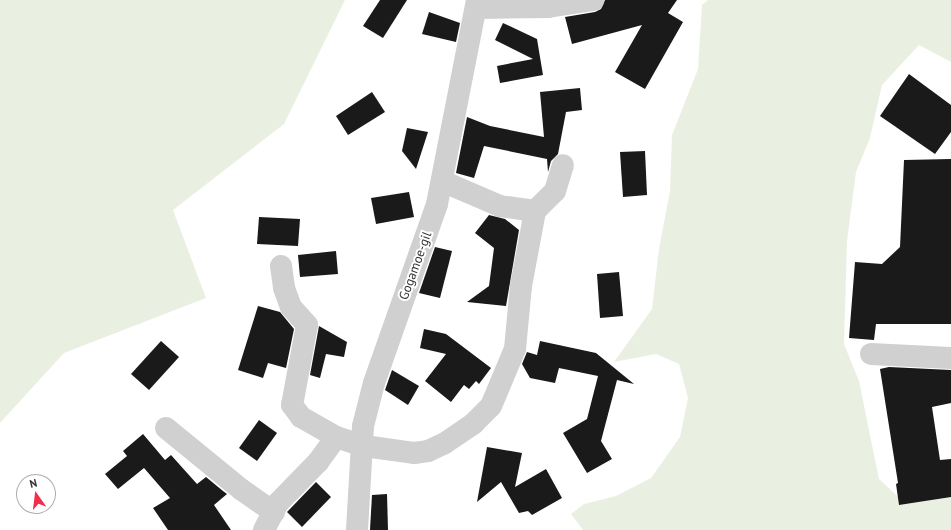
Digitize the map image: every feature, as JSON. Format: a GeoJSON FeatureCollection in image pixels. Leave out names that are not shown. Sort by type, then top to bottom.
{"type":"FeatureCollection","features":[{"type":"Feature","properties":{"kind":"street"},"geometry":{"type":"LineString","coordinates":[[477,4],[548,7],[593,0]]}},
{"type":"Feature","properties":{"kind":"street","name":"Gogamoe-gil"},"geometry":{"type":"LineString","coordinates":[[357,530],[364,446],[363,426],[374,384],[438,204],[477,4]]}},
{"type":"Feature","properties":{"kind":"street"},"geometry":{"type":"LineString","coordinates":[[281,266],[284,288],[291,307],[307,325],[292,404],[300,417],[336,437],[364,446],[414,453],[428,451],[473,424],[491,406],[515,349],[521,286],[535,211],[556,191],[563,165]]}},
{"type":"Feature","properties":{"kind":"street"},"geometry":{"type":"LineString","coordinates":[[442,181],[500,206],[535,211]]}},
{"type":"Feature","properties":{"kind":"street"},"geometry":{"type":"LineString","coordinates":[[871,354],[951,358]]}},
{"type":"Feature","properties":{"kind":"street"},"geometry":{"type":"LineString","coordinates":[[166,428],[218,472],[271,524],[277,504],[318,462],[336,437]]}},
{"type":"Feature","properties":{"kind":"green space"},"geometry":{"type":"Polygon","coordinates":[[[0,0],[345,0],[284,124],[173,210],[206,298],[64,353],[0,423],[0,0]]]}},
{"type":"Feature","properties":{"kind":"green space"},"geometry":{"type":"Polygon","coordinates":[[[708,0],[951,0],[951,62],[919,45],[882,85],[870,138],[856,172],[847,241],[844,344],[859,381],[879,479],[906,504],[951,497],[951,530],[583,530],[571,514],[584,504],[616,496],[651,478],[680,437],[688,398],[679,364],[656,354],[614,362],[652,309],[659,249],[670,191],[672,135],[698,69],[702,5],[708,0]]]}},
{"type":"Feature","properties":{"kind":"building"},"geometry":{"type":"Polygon","coordinates":[[[380,0],[407,0],[383,38],[363,26],[380,0]]]}},
{"type":"Feature","properties":{"kind":"building"},"geometry":{"type":"Polygon","coordinates":[[[605,0],[677,0],[668,13],[683,22],[645,89],[615,72],[642,25],[572,44],[565,17],[595,12],[601,9],[605,0]]]}},
{"type":"Feature","properties":{"kind":"building"},"geometry":{"type":"Polygon","coordinates":[[[429,12],[460,23],[456,42],[422,34],[429,12]]]}},
{"type":"Feature","properties":{"kind":"building"},"geometry":{"type":"Polygon","coordinates":[[[503,23],[537,39],[543,75],[500,83],[497,66],[533,59],[495,40],[503,23]]]}},
{"type":"Feature","properties":{"kind":"building"},"geometry":{"type":"Polygon","coordinates":[[[909,74],[951,105],[951,132],[935,154],[880,116],[909,74]]]}},
{"type":"Feature","properties":{"kind":"building"},"geometry":{"type":"Polygon","coordinates":[[[580,88],[582,110],[566,112],[558,154],[551,161],[548,172],[547,159],[484,146],[474,178],[456,173],[467,117],[490,126],[544,137],[540,92],[580,88]]]}},
{"type":"Feature","properties":{"kind":"building"},"geometry":{"type":"Polygon","coordinates":[[[372,92],[385,112],[348,135],[336,116],[372,92]]]}},
{"type":"Feature","properties":{"kind":"building"},"geometry":{"type":"Polygon","coordinates":[[[407,128],[428,132],[416,169],[402,151],[407,128]]]}},
{"type":"Feature","properties":{"kind":"building"},"geometry":{"type":"Polygon","coordinates":[[[645,151],[647,195],[623,197],[620,152],[645,151]]]}},
{"type":"Feature","properties":{"kind":"building"},"geometry":{"type":"Polygon","coordinates":[[[951,159],[951,324],[876,324],[874,340],[849,338],[855,262],[882,264],[900,247],[904,160],[951,159]]]}},
{"type":"Feature","properties":{"kind":"building"},"geometry":{"type":"Polygon","coordinates":[[[409,192],[414,217],[376,224],[371,198],[409,192]]]}},
{"type":"Feature","properties":{"kind":"building"},"geometry":{"type":"Polygon","coordinates":[[[489,215],[505,219],[519,230],[506,306],[467,302],[489,286],[494,248],[475,233],[489,215]]]}},
{"type":"Feature","properties":{"kind":"building"},"geometry":{"type":"Polygon","coordinates":[[[259,217],[300,219],[298,246],[257,244],[259,217]]]}},
{"type":"Feature","properties":{"kind":"building"},"geometry":{"type":"Polygon","coordinates":[[[435,247],[452,251],[440,298],[419,293],[435,247]]]}},
{"type":"Feature","properties":{"kind":"building"},"geometry":{"type":"Polygon","coordinates":[[[336,251],[338,274],[300,277],[298,255],[336,251]]]}},
{"type":"Feature","properties":{"kind":"building"},"geometry":{"type":"Polygon","coordinates":[[[619,272],[623,316],[600,318],[597,274],[619,272]]]}},
{"type":"Feature","properties":{"kind":"building"},"geometry":{"type":"Polygon","coordinates":[[[258,306],[280,312],[294,329],[286,368],[268,363],[263,378],[238,370],[258,306]]]}},
{"type":"Feature","properties":{"kind":"building"},"geometry":{"type":"Polygon","coordinates":[[[319,326],[347,342],[344,357],[326,354],[320,378],[310,375],[319,326]]]}},
{"type":"Feature","properties":{"kind":"building"},"geometry":{"type":"Polygon","coordinates":[[[424,329],[446,334],[491,368],[479,384],[476,381],[469,389],[464,385],[451,402],[425,381],[446,354],[420,348],[424,329]]]}},
{"type":"Feature","properties":{"kind":"building"},"geometry":{"type":"Polygon","coordinates":[[[161,341],[179,357],[149,390],[131,374],[161,341]]]}},
{"type":"Feature","properties":{"kind":"building"},"geometry":{"type":"Polygon","coordinates":[[[540,341],[596,353],[634,384],[617,380],[601,441],[612,459],[587,473],[563,433],[587,419],[598,376],[559,368],[555,383],[530,378],[522,364],[527,352],[537,355],[540,341]]]}},
{"type":"Feature","properties":{"kind":"building"},"geometry":{"type":"Polygon","coordinates":[[[889,367],[951,370],[951,403],[932,407],[940,460],[951,459],[951,497],[899,505],[896,484],[898,483],[880,369],[889,367]]]}},
{"type":"Feature","properties":{"kind":"building"},"geometry":{"type":"Polygon","coordinates":[[[392,370],[419,386],[408,405],[385,390],[392,370]]]}},
{"type":"Feature","properties":{"kind":"building"},"geometry":{"type":"Polygon","coordinates":[[[259,420],[277,433],[257,461],[239,448],[259,420]]]}},
{"type":"Feature","properties":{"kind":"building"},"geometry":{"type":"Polygon","coordinates":[[[143,434],[165,460],[171,455],[197,484],[206,477],[227,494],[214,505],[231,530],[168,530],[153,508],[170,498],[144,468],[118,489],[105,474],[127,456],[123,451],[143,434]]]}},
{"type":"Feature","properties":{"kind":"building"},"geometry":{"type":"Polygon","coordinates":[[[487,447],[522,453],[515,487],[546,469],[562,498],[532,515],[528,511],[519,513],[501,482],[477,502],[487,447]]]}},
{"type":"Feature","properties":{"kind":"building"},"geometry":{"type":"Polygon","coordinates":[[[316,482],[331,497],[302,527],[287,512],[316,482]]]}},
{"type":"Feature","properties":{"kind":"building"},"geometry":{"type":"Polygon","coordinates":[[[387,494],[388,530],[370,530],[372,495],[387,494]]]}}]}
